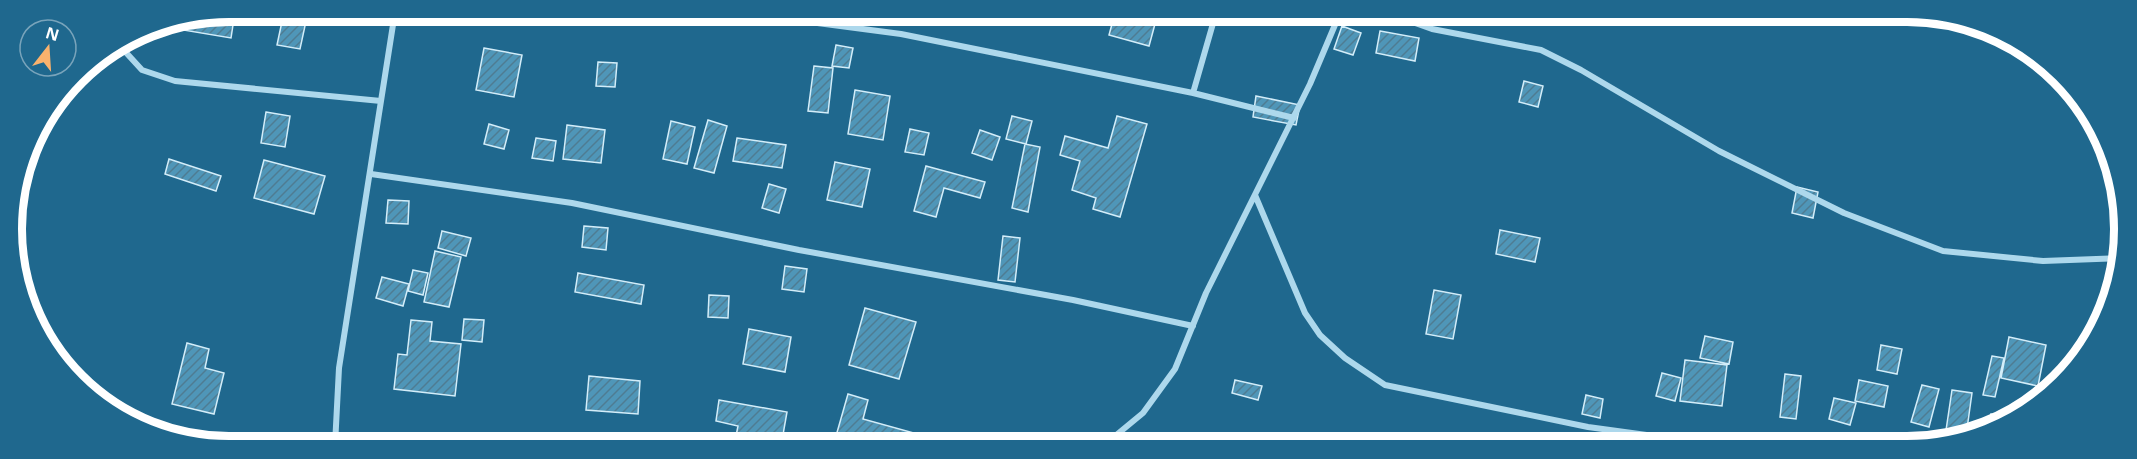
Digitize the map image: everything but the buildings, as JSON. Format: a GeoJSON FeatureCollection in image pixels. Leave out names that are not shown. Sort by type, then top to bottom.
{"type":"FeatureCollection","features":[{"type":"Feature","properties":{"kind":"street"},"geometry":{"type":"LineString","coordinates":[[335,436],[339,368],[393,22]]}},
{"type":"Feature","properties":{"kind":"street"},"geometry":{"type":"LineString","coordinates":[[810,22],[901,34],[1193,93],[1293,118]]}},
{"type":"Feature","properties":{"kind":"street"},"geometry":{"type":"LineString","coordinates":[[1193,93],[1213,22]]}},
{"type":"Feature","properties":{"kind":"street"},"geometry":{"type":"LineString","coordinates":[[1115,436],[1143,413],[1175,369],[1206,293],[1293,118],[1336,22]]}},
{"type":"Feature","properties":{"kind":"street"},"geometry":{"type":"LineString","coordinates":[[1412,22],[1432,29],[1541,50],[1581,70],[1719,151],[1833,208],[1943,251],[2043,261],[2113,258]]}},
{"type":"Feature","properties":{"kind":"street"},"geometry":{"type":"LineString","coordinates":[[124,51],[142,70],[175,81],[381,101]]}},
{"type":"Feature","properties":{"kind":"street"},"geometry":{"type":"LineString","coordinates":[[371,174],[572,203],[799,250],[1073,300],[1193,326]]}},
{"type":"Feature","properties":{"kind":"street"},"geometry":{"type":"LineString","coordinates":[[1255,195],[1305,313],[1320,335],[1345,358],[1385,385],[1587,427],[1653,436]]}}]}
